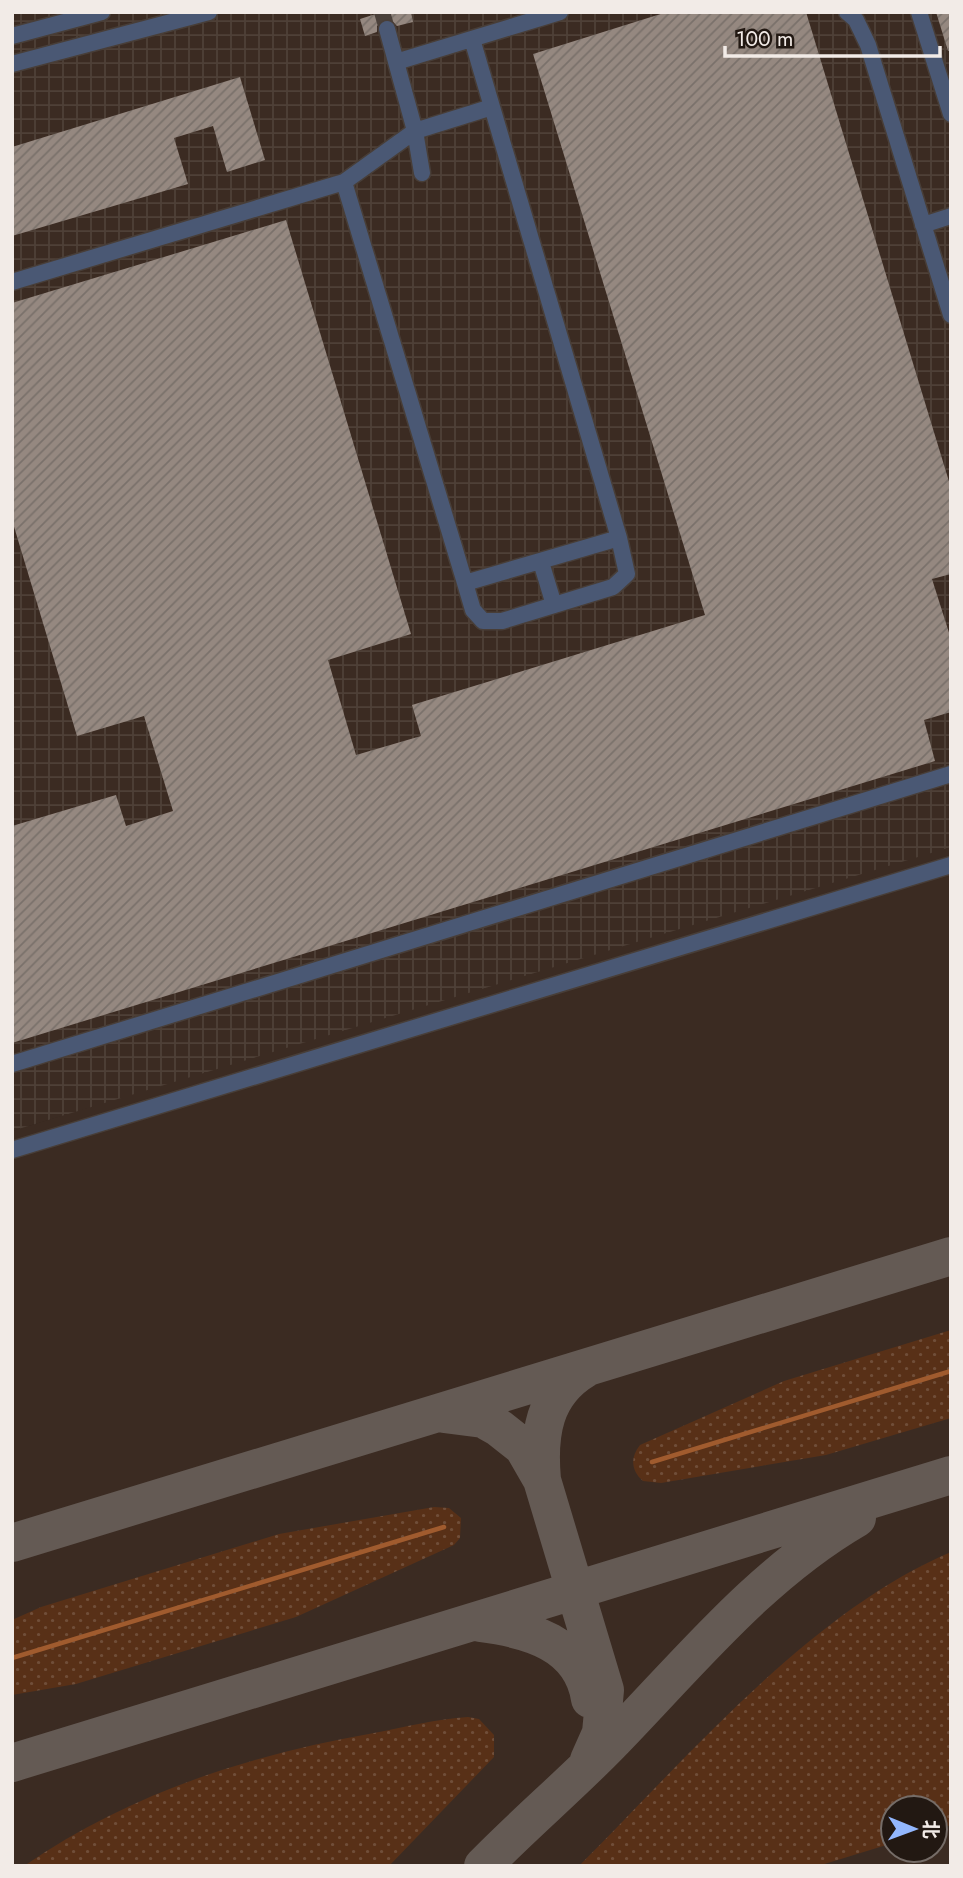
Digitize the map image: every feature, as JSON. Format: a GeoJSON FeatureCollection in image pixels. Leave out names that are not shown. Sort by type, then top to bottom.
{"type":"FeatureCollection","features":[{"type":"Feature","properties":{"kind":"street"},"geometry":{"type":"LineString","coordinates":[[12,36],[40,20],[102,12]]}},
{"type":"Feature","properties":{"kind":"street"},"geometry":{"type":"LineString","coordinates":[[12,64],[209,12]]}},
{"type":"Feature","properties":{"kind":"street"},"geometry":{"type":"LineString","coordinates":[[396,62],[560,12]]}},
{"type":"Feature","properties":{"kind":"street"},"geometry":{"type":"LineString","coordinates":[[847,12],[856,20],[868,45],[951,315]]}},
{"type":"Feature","properties":{"kind":"street"},"geometry":{"type":"LineString","coordinates":[[919,12],[951,114]]}},
{"type":"Feature","properties":{"kind":"street"},"geometry":{"type":"LineString","coordinates":[[387,29],[415,131],[422,173]]}},
{"type":"Feature","properties":{"kind":"street"},"geometry":{"type":"LineString","coordinates":[[344,182],[473,610],[483,621],[502,621],[614,587],[622,581],[627,565],[472,39]]}},
{"type":"Feature","properties":{"kind":"street"},"geometry":{"type":"LineString","coordinates":[[12,282],[344,182],[415,131],[492,107]]}},
{"type":"Feature","properties":{"kind":"street"},"geometry":{"type":"LineString","coordinates":[[923,225],[951,216]]}},
{"type":"Feature","properties":{"kind":"street"},"geometry":{"type":"LineString","coordinates":[[465,583],[619,538]]}},
{"type":"Feature","properties":{"kind":"street"},"geometry":{"type":"LineString","coordinates":[[541,562],[554,605]]}},
{"type":"Feature","properties":{"kind":"street"},"geometry":{"type":"LineString","coordinates":[[12,1064],[951,774]]}},
{"type":"Feature","properties":{"kind":"street"},"geometry":{"type":"LineString","coordinates":[[12,1150],[951,865]]}},
{"type":"Feature","properties":{"kind":"shaded area"},"geometry":{"type":"Polygon","coordinates":[[[12,12],[951,12],[951,847],[12,1131],[12,12]]]}},
{"type":"Feature","properties":{"kind":"shaded area"},"geometry":{"type":"Polygon","coordinates":[[[951,840],[951,1866],[12,1866],[12,1131],[951,840]]]}},
{"type":"Feature","properties":{"kind":"shaded area"},"geometry":{"type":"Polygon","coordinates":[[[951,1330],[951,1418],[826,1455],[661,1483],[643,1481],[636,1473],[633,1459],[640,1445],[784,1381],[951,1330]]]}},
{"type":"Feature","properties":{"kind":"shaded area"},"geometry":{"type":"Polygon","coordinates":[[[434,1507],[449,1508],[461,1518],[460,1538],[454,1545],[296,1617],[76,1684],[12,1695],[12,1620],[41,1607],[279,1534],[434,1507]]]}},
{"type":"Feature","properties":{"kind":"shaded area"},"geometry":{"type":"Polygon","coordinates":[[[951,1552],[951,1825],[949,1794],[879,1794],[879,1847],[818,1866],[579,1866],[753,1691],[800,1649],[849,1611],[899,1578],[951,1552]]]}},
{"type":"Feature","properties":{"kind":"shaded area"},"geometry":{"type":"Polygon","coordinates":[[[468,1717],[479,1719],[494,1735],[494,1757],[389,1866],[24,1866],[64,1840],[106,1818],[192,1780],[327,1742],[433,1721],[468,1717]]]}},
{"type":"Feature","properties":{"kind":"building"},"geometry":{"type":"Polygon","coordinates":[[[382,12],[411,12],[413,22],[397,26],[390,19],[384,19],[377,26],[377,32],[365,36],[360,19],[382,12]]]}},
{"type":"Feature","properties":{"kind":"building"},"geometry":{"type":"Polygon","coordinates":[[[667,12],[806,12],[951,488],[951,574],[932,579],[951,639],[951,712],[924,720],[935,761],[12,1043],[12,826],[116,795],[126,826],[173,811],[144,716],[77,736],[12,520],[12,303],[286,220],[411,634],[328,660],[356,755],[421,736],[412,705],[705,615],[533,54],[667,12]]]}},
{"type":"Feature","properties":{"kind":"building"},"geometry":{"type":"Polygon","coordinates":[[[936,12],[951,12],[951,50],[948,51],[936,12]]]}},
{"type":"Feature","properties":{"kind":"building"},"geometry":{"type":"Polygon","coordinates":[[[240,77],[265,160],[227,172],[213,126],[174,138],[188,184],[12,236],[12,147],[240,77]]]}},
{"type":"Feature","properties":{"kind":"waterway"},"geometry":{"type":"LineString","coordinates":[[652,1462],[951,1371]]}},
{"type":"Feature","properties":{"kind":"waterway"},"geometry":{"type":"LineString","coordinates":[[12,1658],[444,1527]]}},
{"type":"Feature","properties":{"kind":"taxiway"},"geometry":{"type":"LineString","coordinates":[[12,1543],[951,1256]]}},
{"type":"Feature","properties":{"kind":"taxiway"},"geometry":{"type":"LineString","coordinates":[[542,1480],[541,1447],[546,1417],[560,1391],[585,1369]]}},
{"type":"Feature","properties":{"kind":"taxiway"},"geometry":{"type":"LineString","coordinates":[[444,1414],[483,1419],[499,1428],[523,1447],[542,1480],[605,1690],[601,1733],[589,1760]]}},
{"type":"Feature","properties":{"kind":"taxiway"},"geometry":{"type":"LineString","coordinates":[[12,1763],[951,1475]]}},
{"type":"Feature","properties":{"kind":"taxiway"},"geometry":{"type":"LineString","coordinates":[[483,1866],[594,1760],[756,1593],[821,1541],[857,1518]]}},
{"type":"Feature","properties":{"kind":"taxiway"},"geometry":{"type":"LineString","coordinates":[[480,1623],[516,1630],[550,1642],[576,1664],[585,1680],[590,1699]]}},
{"type":"Feature","properties":{"kind":"tunnel"},"geometry":{"type":"LineString","coordinates":[[382,12],[387,29]]}}]}
